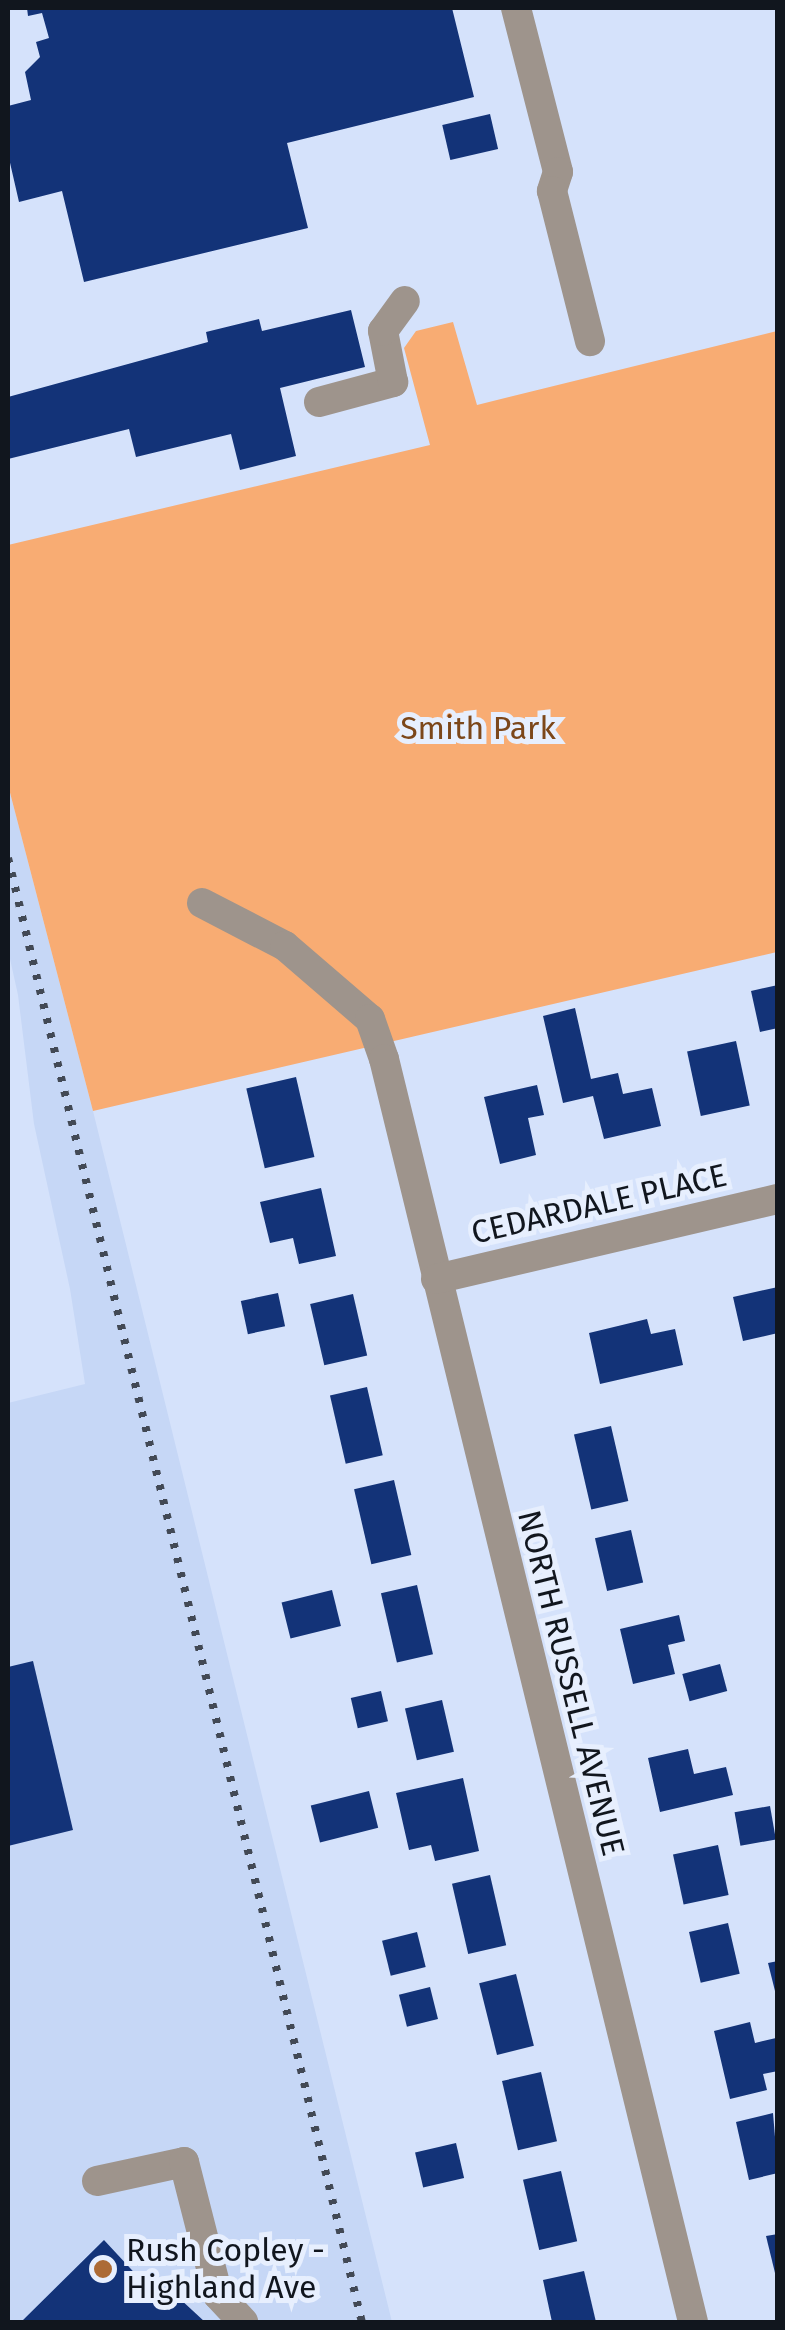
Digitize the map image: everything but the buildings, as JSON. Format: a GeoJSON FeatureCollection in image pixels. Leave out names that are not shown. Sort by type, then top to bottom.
{"type":"FeatureCollection","features":[{"type":"Feature","properties":{"kind":"street"},"geometry":{"type":"LineString","coordinates":[[516,8],[558,172],[552,191],[590,341]]}},
{"type":"Feature","properties":{"kind":"street"},"geometry":{"type":"LineString","coordinates":[[319,402],[393,382],[383,332],[405,301]]}},
{"type":"Feature","properties":{"kind":"street","name":"NORTH RUSSELL AVENUE"},"geometry":{"type":"LineString","coordinates":[[202,902],[285,946],[370,1018],[384,1059],[693,2322]]}},
{"type":"Feature","properties":{"kind":"street","name":"CEDARDALE PLACE"},"geometry":{"type":"LineString","coordinates":[[436,1280],[778,1198]]}},
{"type":"Feature","properties":{"kind":"street"},"geometry":{"type":"LineString","coordinates":[[97,2181],[184,2162],[218,2295],[243,2322]]}},
{"type":"Feature","properties":{"kind":"shaded area"},"geometry":{"type":"Polygon","coordinates":[[[8,785],[93,1111],[392,2322],[8,2322],[8,1403],[85,1384],[70,1289],[34,1124],[18,995],[8,950],[8,785]]]}},
{"type":"Feature","properties":{"kind":"green space","name":"Smith Park"},"geometry":{"type":"Polygon","coordinates":[[[453,322],[477,405],[777,331],[777,952],[93,1111],[8,785],[8,545],[430,445],[404,348],[416,331],[453,322]]]}},
{"type":"Feature","properties":{"kind":"railway"},"geometry":{"type":"LineString","coordinates":[[8,858],[362,2322]]}},
{"type":"Feature","properties":{"kind":"place","name":"Rush Copley - Highland Ave"},"geometry":{"type":"Point","coordinates":[103,2269]}}]}
